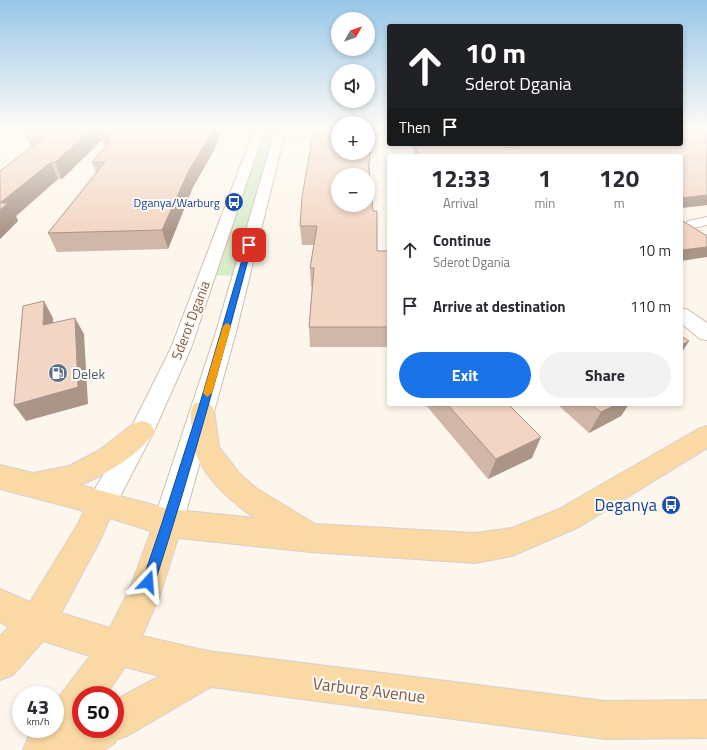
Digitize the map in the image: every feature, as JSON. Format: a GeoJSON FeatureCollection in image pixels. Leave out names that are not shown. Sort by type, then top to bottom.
{"type":"FeatureCollection","features":[{"type":"Feature","properties":{"kind":"main road"},"geometry":{"type":"LineString","coordinates":[[202,410],[207,449],[230,482],[246,497],[266,511],[311,538]]}},
{"type":"Feature","properties":{"kind":"main road"},"geometry":{"type":"LineString","coordinates":[[28,484],[69,478],[88,471],[108,460],[142,431]]}},
{"type":"Feature","properties":{"kind":"main road"},"geometry":{"type":"LineString","coordinates":[[0,477],[102,503],[168,523],[311,538],[475,548],[512,542],[569,518],[707,436]]}},
{"type":"Feature","properties":{"kind":"main road"},"geometry":{"type":"LineString","coordinates":[[0,662],[37,622],[88,534],[102,503]]}},
{"type":"Feature","properties":{"kind":"main road"},"geometry":{"type":"LineString","coordinates":[[90,686],[118,648],[144,594],[168,523]]}},
{"type":"Feature","properties":{"kind":"main road","name":"Varburg Avenue"},"geometry":{"type":"LineString","coordinates":[[0,606],[37,622],[118,648],[208,669],[605,720],[707,719]]}},
{"type":"Feature","properties":{"kind":"main road"},"geometry":{"type":"LineString","coordinates":[[124,716],[208,669]]}},
{"type":"Feature","properties":{"kind":"main road"},"geometry":{"type":"LineString","coordinates":[[43,750],[72,710]]}},
{"type":"Feature","properties":{"kind":"main road"},"geometry":{"type":"LineString","coordinates":[[68,750],[87,738]]}},
{"type":"Feature","properties":{"kind":"street","name":"Sderot Dgania"},"geometry":{"type":"LineString","coordinates":[[102,503],[142,431],[180,348],[259,163]]}},
{"type":"Feature","properties":{"kind":"street"},"geometry":{"type":"LineString","coordinates":[[168,523],[226,332],[265,163]]}},
{"type":"Feature","properties":{"kind":"street"},"geometry":{"type":"LineString","coordinates":[[683,315],[707,334]]}},
{"type":"Feature","properties":{"kind":"green space"},"geometry":{"type":"Polygon","coordinates":[[[250,163],[269,163],[238,276],[210,275],[250,163]]]}},
{"type":"Feature","properties":{"kind":"building"},"geometry":{"type":"Polygon","coordinates":[[[11,163],[50,163],[0,203],[0,171],[11,163]]]}},
{"type":"Feature","properties":{"kind":"building"},"geometry":{"type":"Polygon","coordinates":[[[104,163],[193,163],[162,230],[48,233],[104,163]]]}},
{"type":"Feature","properties":{"kind":"building"},"geometry":{"type":"Polygon","coordinates":[[[308,163],[368,163],[369,168],[331,168],[331,212],[377,211],[377,251],[387,251],[387,327],[309,327],[314,268],[310,268],[317,226],[300,226],[302,197],[308,163]]]}},
{"type":"Feature","properties":{"kind":"building"},"geometry":{"type":"Polygon","coordinates":[[[683,163],[707,163],[707,195],[683,198],[683,163]]]}},
{"type":"Feature","properties":{"kind":"building"},"geometry":{"type":"Polygon","coordinates":[[[0,203],[8,203],[0,210],[0,203]]]}},
{"type":"Feature","properties":{"kind":"building"},"geometry":{"type":"Polygon","coordinates":[[[683,221],[707,236],[707,247],[683,250],[683,221]]]}},
{"type":"Feature","properties":{"kind":"building","name":"Delek"},"geometry":{"type":"Polygon","coordinates":[[[44,301],[43,325],[75,318],[78,387],[14,405],[23,306],[44,301]]]}},
{"type":"Feature","properties":{"kind":"building"},"geometry":{"type":"Polygon","coordinates":[[[683,337],[689,341],[683,344],[683,337]]]}},
{"type":"Feature","properties":{"kind":"building"},"geometry":{"type":"Polygon","coordinates":[[[449,406],[510,406],[541,437],[496,459],[449,406]]]}},
{"type":"Feature","properties":{"kind":"building"},"geometry":{"type":"Polygon","coordinates":[[[594,406],[613,406],[601,412],[594,406]]]}},
{"type":"Feature","properties":{"kind":"slow traffic"},"geometry":{"type":"LineString","coordinates":[[207,393],[227,326]]}},
{"type":"Feature","properties":{"kind":"place","name":"Dganya/Warburg"},"geometry":{"type":"Point","coordinates":[234,202]}},
{"type":"Feature","properties":{"kind":"place","name":"Delek"},"geometry":{"type":"Point","coordinates":[58,373]}},
{"type":"Feature","properties":{"kind":"place","name":"Deganya"},"geometry":{"type":"Point","coordinates":[671,505]}},
{"type":"Feature","properties":{"kind":"route"},"geometry":{"type":"LineString","coordinates":[[148,582],[168,523],[226,332],[249,245]]}}]}
